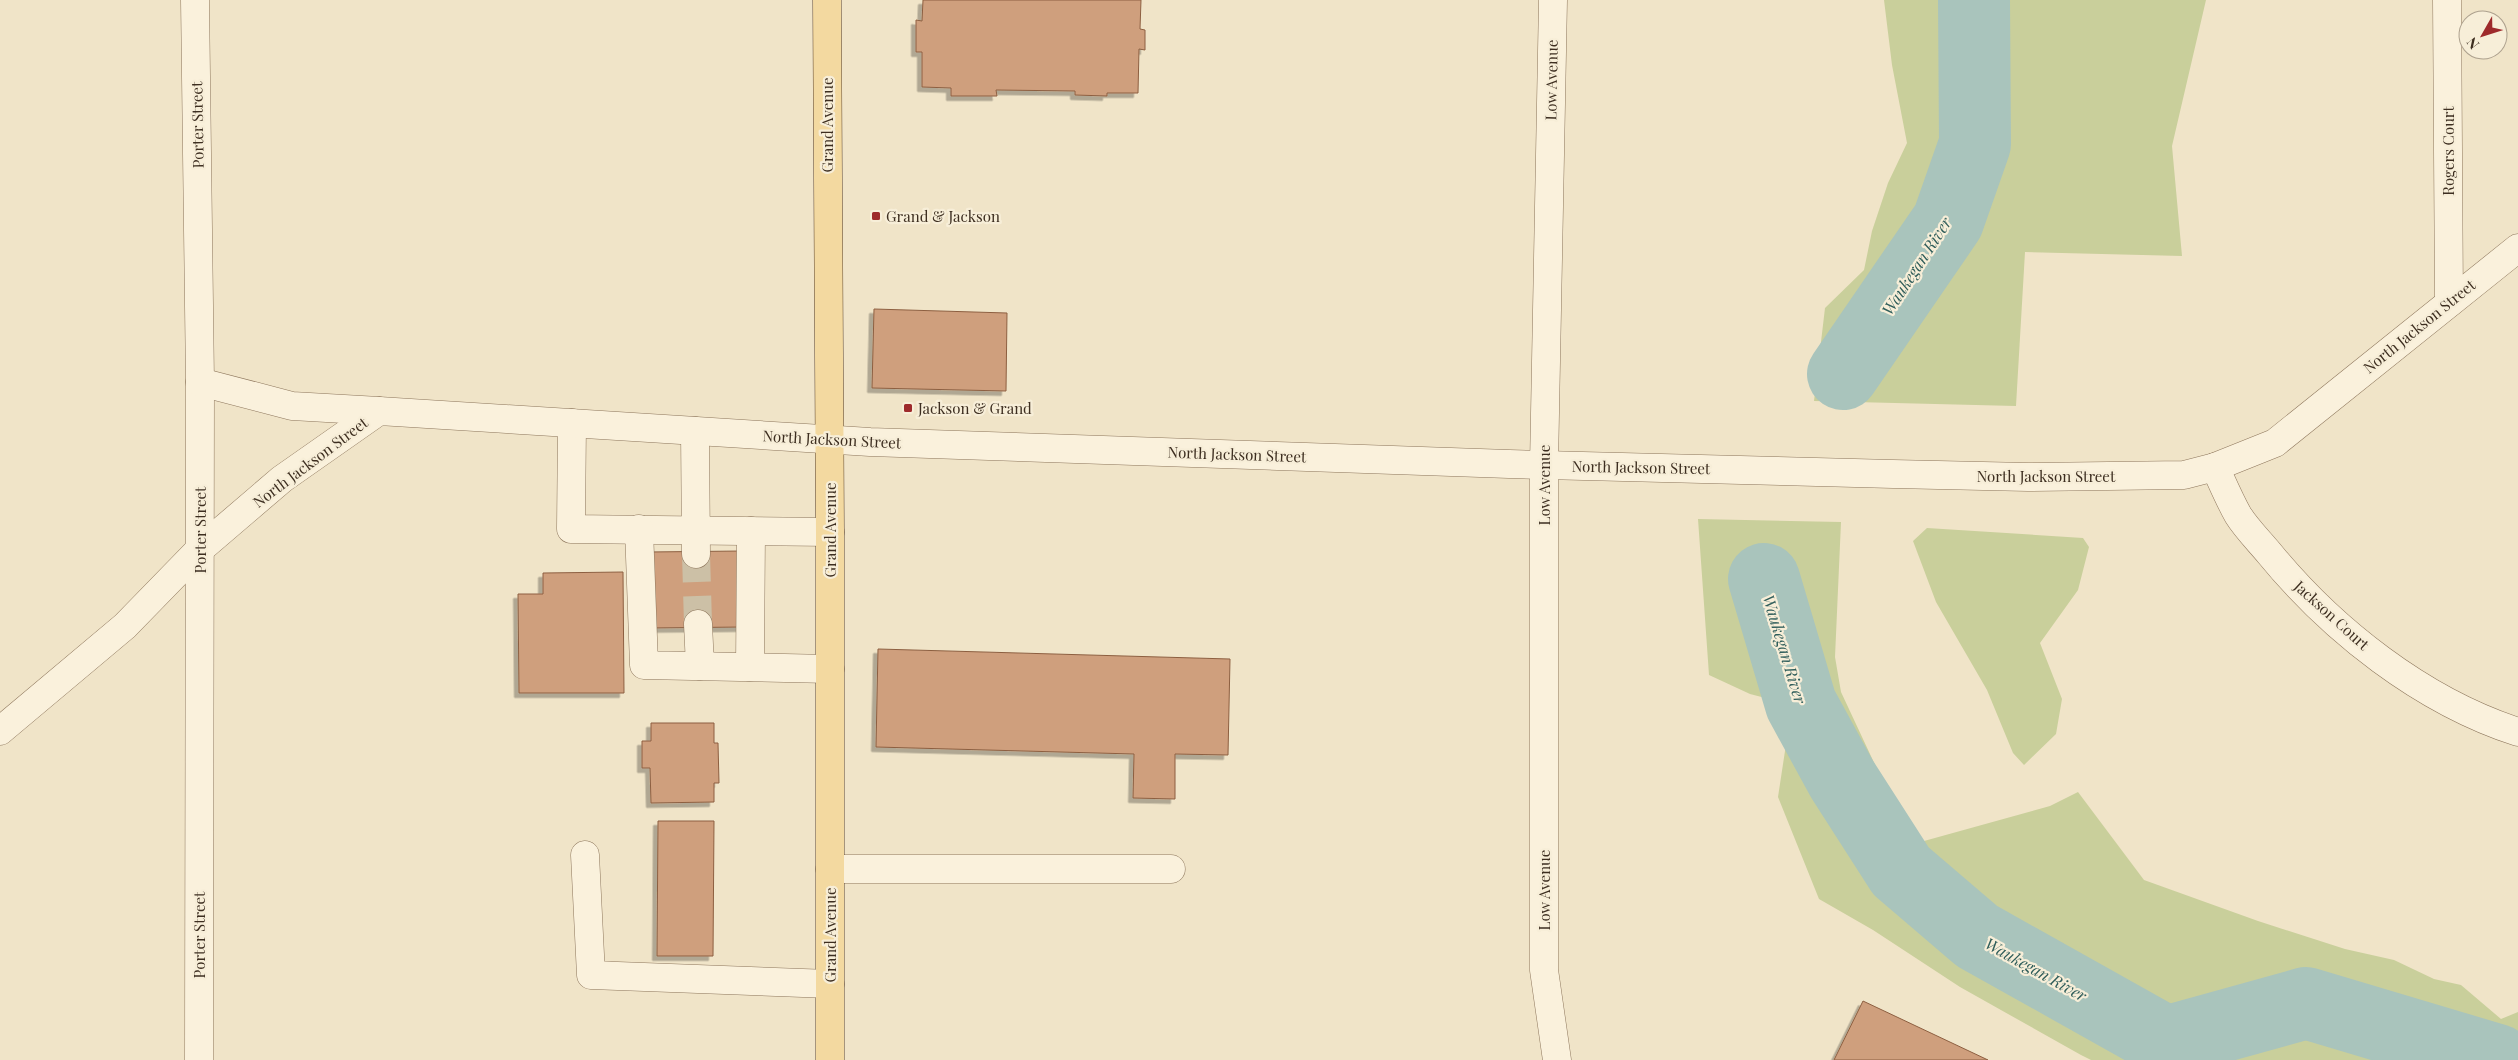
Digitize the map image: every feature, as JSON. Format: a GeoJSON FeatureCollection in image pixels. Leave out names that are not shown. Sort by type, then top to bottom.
{"type":"FeatureCollection","features":[{"type":"Feature","properties":{"kind":"main road","name":"Grand Avenue"},"geometry":{"type":"LineString","coordinates":[[826,0],[830,440],[830,1060]]}},
{"type":"Feature","properties":{"kind":"street","name":"Porter Street"},"geometry":{"type":"LineString","coordinates":[[195,0],[200,382],[199,1060]]}},
{"type":"Feature","properties":{"kind":"street","name":"Low Avenue"},"geometry":{"type":"LineString","coordinates":[[1553,0],[1544,465],[1544,970],[1557,1060]]}},
{"type":"Feature","properties":{"kind":"street","name":"Rogers Court"},"geometry":{"type":"LineString","coordinates":[[2447,0],[2449,302]]}},
{"type":"Feature","properties":{"kind":"street","name":"North Jackson Street"},"geometry":{"type":"LineString","coordinates":[[0,731],[126,626],[199,550],[282,479],[379,411],[830,440],[1544,465],[2028,477],[2184,475],[2215,467],[2275,443],[2518,248]]}},
{"type":"Feature","properties":{"kind":"street"},"geometry":{"type":"LineString","coordinates":[[200,382],[292,406],[379,411]]}},
{"type":"Feature","properties":{"kind":"street"},"geometry":{"type":"LineString","coordinates":[[572,423],[571,529],[639,529],[696,542],[751,531],[830,532]]}},
{"type":"Feature","properties":{"kind":"street"},"geometry":{"type":"LineString","coordinates":[[695,431],[696,542]]}},
{"type":"Feature","properties":{"kind":"street","name":"Jackson Court"},"geometry":{"type":"LineString","coordinates":[[2215,467],[2238,516],[2287,575],[2342,629],[2407,678],[2489,722],[2518,732]]}},
{"type":"Feature","properties":{"kind":"street"},"geometry":{"type":"LineString","coordinates":[[639,529],[644,665],[830,669]]}},
{"type":"Feature","properties":{"kind":"street"},"geometry":{"type":"LineString","coordinates":[[750,667],[751,531]]}},
{"type":"Feature","properties":{"kind":"street"},"geometry":{"type":"LineString","coordinates":[[698,624],[700,666]]}},
{"type":"Feature","properties":{"kind":"street"},"geometry":{"type":"LineString","coordinates":[[585,855],[591,975],[830,984]]}},
{"type":"Feature","properties":{"kind":"street"},"geometry":{"type":"LineString","coordinates":[[830,869],[1171,869]]}},
{"type":"Feature","properties":{"kind":"green space"},"geometry":{"type":"Polygon","coordinates":[[[1884,0],[2206,0],[2172,146],[2182,256],[2025,252],[2016,406],[1814,401],[1825,308],[1864,270],[1872,231],[1888,183],[1907,143],[1892,65],[1884,0]]]}},
{"type":"Feature","properties":{"kind":"green space"},"geometry":{"type":"Polygon","coordinates":[[[1698,519],[1841,522],[1835,657],[1841,692],[1877,769],[1906,846],[2050,806],[2078,792],[2144,880],[2258,921],[2345,949],[2394,960],[2434,979],[2461,985],[2501,1019],[2518,1012],[2518,1060],[2091,1060],[1960,987],[1873,930],[1819,899],[1778,797],[1792,705],[1750,694],[1709,675],[1698,519]]]}},
{"type":"Feature","properties":{"kind":"green space"},"geometry":{"type":"Polygon","coordinates":[[[1927,528],[2083,538],[2089,547],[2078,590],[2040,643],[2062,699],[2056,734],[2024,765],[2013,753],[1987,690],[1936,602],[1913,541],[1927,528]]]}},
{"type":"Feature","properties":{"kind":"building"},"geometry":{"type":"Polygon","coordinates":[[[923,0],[1141,0],[1140,29],[1145,30],[1145,50],[1139,49],[1138,93],[1107,93],[1107,96],[1075,95],[1075,91],[996,90],[997,96],[951,96],[951,88],[922,87],[922,52],[916,52],[916,20],[922,21],[923,0]]]}},
{"type":"Feature","properties":{"kind":"building"},"geometry":{"type":"Polygon","coordinates":[[[874,309],[1007,313],[1006,391],[872,388],[874,309]]]}},
{"type":"Feature","properties":{"kind":"building"},"geometry":{"type":"Polygon","coordinates":[[[741,551],[743,627],[649,628],[648,552],[741,551]]]}},
{"type":"Feature","properties":{"kind":"building"},"geometry":{"type":"Polygon","coordinates":[[[623,572],[624,693],[519,693],[518,594],[543,594],[543,573],[623,572]]]}},
{"type":"Feature","properties":{"kind":"building"},"geometry":{"type":"Polygon","coordinates":[[[878,649],[1230,659],[1228,755],[1175,754],[1175,799],[1133,798],[1134,754],[876,747],[878,649]]]}},
{"type":"Feature","properties":{"kind":"building"},"geometry":{"type":"Polygon","coordinates":[[[651,723],[714,723],[714,743],[718,743],[719,783],[714,783],[714,802],[651,803],[650,768],[642,768],[642,741],[651,741],[651,723]]]}},
{"type":"Feature","properties":{"kind":"building"},"geometry":{"type":"Polygon","coordinates":[[[658,821],[714,821],[713,956],[657,956],[658,821]]]}},
{"type":"Feature","properties":{"kind":"building"},"geometry":{"type":"Polygon","coordinates":[[[1863,1001],[1988,1060],[1834,1060],[1863,1001]]]}},
{"type":"Feature","properties":{"kind":"waterway","name":"Waukegan River"},"geometry":{"type":"LineString","coordinates":[[1843,374],[1948,221],[1975,144],[1974,0]]}},
{"type":"Feature","properties":{"kind":"waterway","name":"Waukegan River"},"geometry":{"type":"LineString","coordinates":[[1764,579],[1801,704],[1842,779],[1901,871],[1977,936],[2166,1042],[2306,1003],[2497,1060]]}},
{"type":"Feature","properties":{"kind":"tunnel"},"geometry":{"type":"LineString","coordinates":[[696,554],[698,624]]}},
{"type":"Feature","properties":{"kind":"place","name":"Grand & Jackson"},"geometry":{"type":"Point","coordinates":[876,216]}},
{"type":"Feature","properties":{"kind":"place","name":"Jackson & Grand"},"geometry":{"type":"Point","coordinates":[908,408]}}]}
